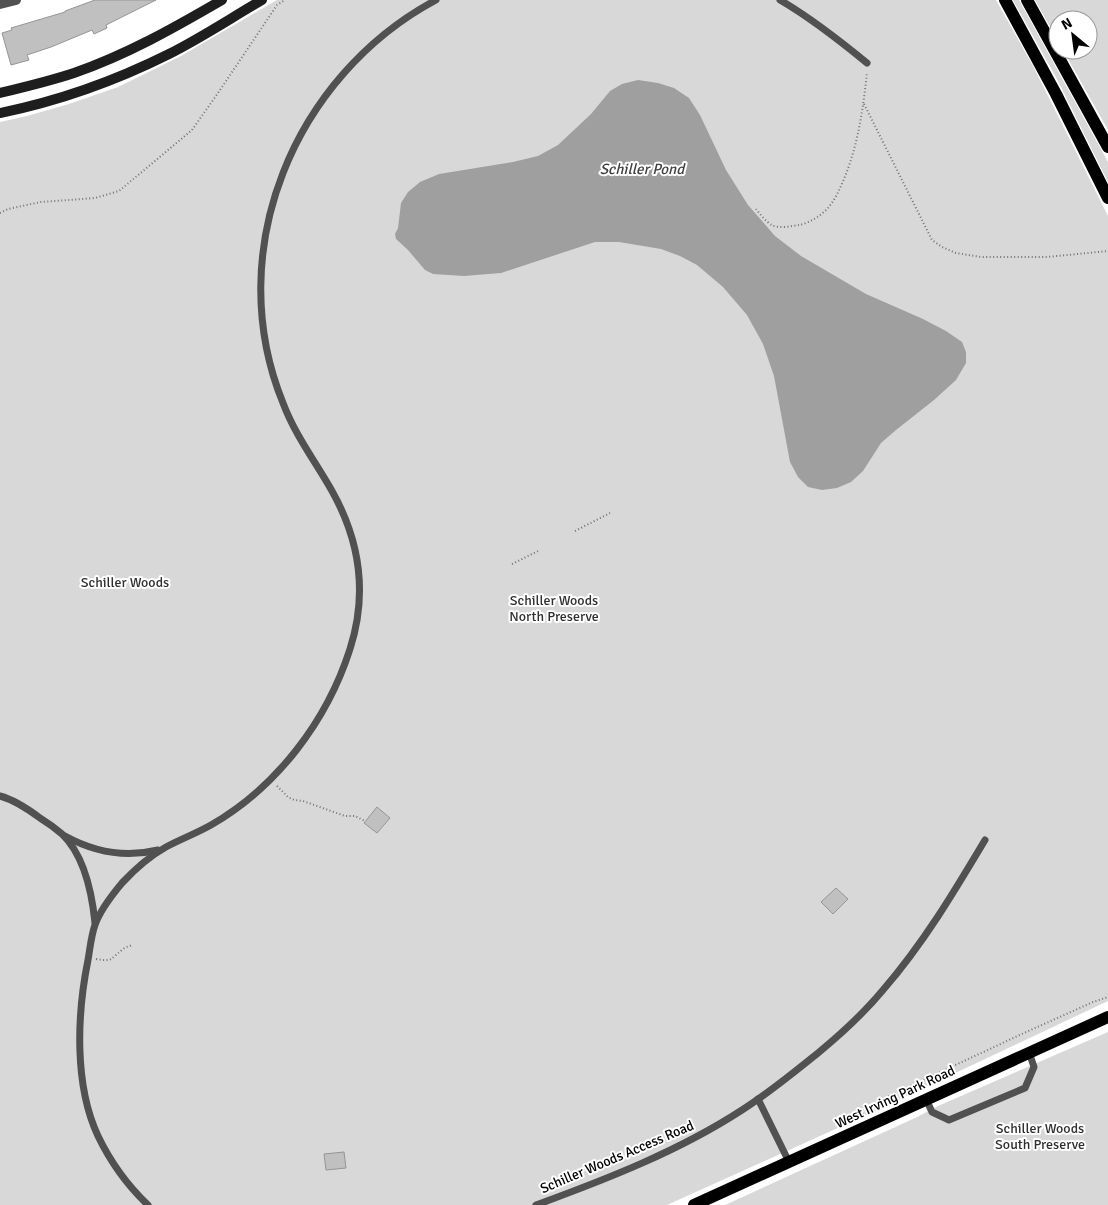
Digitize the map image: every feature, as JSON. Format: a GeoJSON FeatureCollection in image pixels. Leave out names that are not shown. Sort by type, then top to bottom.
{"type":"FeatureCollection","features":[{"type":"Feature","properties":{"kind":"main road"},"geometry":{"type":"LineString","coordinates":[[0,93],[74,73],[110,58],[147,42],[222,0]]}},
{"type":"Feature","properties":{"kind":"main road"},"geometry":{"type":"LineString","coordinates":[[0,113],[75,94],[113,80],[191,42],[262,0]]}},
{"type":"Feature","properties":{"kind":"main road"},"geometry":{"type":"LineString","coordinates":[[1005,0],[1056,94],[1108,198]]}},
{"type":"Feature","properties":{"kind":"main road"},"geometry":{"type":"LineString","coordinates":[[1027,0],[1108,147]]}},
{"type":"Feature","properties":{"kind":"main road","name":"West Irving Park Road"},"geometry":{"type":"LineString","coordinates":[[694,1205],[1108,1017]]}},
{"type":"Feature","properties":{"kind":"street"},"geometry":{"type":"LineString","coordinates":[[0,4],[16,0]]}},
{"type":"Feature","properties":{"kind":"lane"},"geometry":{"type":"LineString","coordinates":[[95,923],[124,882],[147,860],[163,849],[231,812],[270,779],[285,763],[310,731],[326,704],[336,685],[351,647],[358,614],[360,581],[356,549],[351,532],[332,491],[291,422],[282,403],[270,366],[263,331],[260,290],[261,267],[268,224],[280,180],[304,130],[320,105],[335,85],[368,49],[406,18],[436,0]]}},
{"type":"Feature","properties":{"kind":"lane"},"geometry":{"type":"LineString","coordinates":[[780,0],[832,34],[867,63]]}},
{"type":"Feature","properties":{"kind":"lane"},"geometry":{"type":"LineString","coordinates":[[0,796],[30,811],[63,836],[89,848],[118,853],[139,854],[163,849]]}},
{"type":"Feature","properties":{"kind":"lane"},"geometry":{"type":"LineString","coordinates":[[63,836],[85,872],[94,905],[95,923],[82,994],[80,1037],[86,1100],[98,1136],[107,1152],[129,1185],[148,1205]]}},
{"type":"Feature","properties":{"kind":"lane","name":"Schiller Woods Access Road"},"geometry":{"type":"LineString","coordinates":[[536,1205],[672,1149],[701,1134],[782,1082],[826,1046],[884,990],[938,917],[984,840]]}},
{"type":"Feature","properties":{"kind":"lane"},"geometry":{"type":"LineString","coordinates":[[926,1099],[932,1112],[950,1120],[1025,1088],[1034,1067],[1029,1052]]}},
{"type":"Feature","properties":{"kind":"lane"},"geometry":{"type":"LineString","coordinates":[[758,1099],[789,1162]]}},
{"type":"Feature","properties":{"kind":"path"},"geometry":{"type":"LineString","coordinates":[[0,212],[41,202],[95,198],[119,192],[192,130],[277,5],[285,0]]}},
{"type":"Feature","properties":{"kind":"path"},"geometry":{"type":"LineString","coordinates":[[756,209],[771,225],[781,227],[802,224],[828,208],[843,181],[850,161],[864,104],[867,63]]}},
{"type":"Feature","properties":{"kind":"path"},"geometry":{"type":"LineString","coordinates":[[864,104],[932,240],[942,247],[956,253],[981,257],[1047,257],[1108,251]]}},
{"type":"Feature","properties":{"kind":"path"},"geometry":{"type":"LineString","coordinates":[[575,531],[610,513]]}},
{"type":"Feature","properties":{"kind":"path"},"geometry":{"type":"LineString","coordinates":[[512,564],[540,550]]}},
{"type":"Feature","properties":{"kind":"path"},"geometry":{"type":"LineString","coordinates":[[270,779],[288,797],[294,800],[303,801],[346,816],[355,816],[365,821]]}},
{"type":"Feature","properties":{"kind":"path"},"geometry":{"type":"LineString","coordinates":[[88,957],[109,960],[121,950],[133,944]]}},
{"type":"Feature","properties":{"kind":"path"},"geometry":{"type":"LineString","coordinates":[[860,1116],[887,1097],[1093,1002],[1108,997]]}},
{"type":"Feature","properties":{"kind":"green space","name":"Schiller Woods North Preserve"},"geometry":{"type":"Polygon","coordinates":[[[277,0],[996,0],[1033,66],[1108,216],[1108,1001],[862,1117],[667,1205],[0,1205],[0,122],[69,104],[118,87],[181,56],[277,0]]]}},
{"type":"Feature","properties":{"kind":"green space"},"geometry":{"type":"Polygon","coordinates":[[[1013,0],[1019,0],[1048,53],[1048,60],[1052,60],[1108,162],[1108,182],[1058,81],[1013,0]]]}},
{"type":"Feature","properties":{"kind":"green space"},"geometry":{"type":"Polygon","coordinates":[[[1035,0],[1108,0],[1108,130],[1069,60],[1098,60],[1098,10],[1048,10],[1048,23],[1035,0]]]}},
{"type":"Feature","properties":{"kind":"green space","name":"Schiller Woods South Preserve"},"geometry":{"type":"Polygon","coordinates":[[[1108,1032],[1108,1205],[725,1205],[938,1106],[1108,1032]]]}},
{"type":"Feature","properties":{"kind":"water","name":"Schiller Pond"},"geometry":{"type":"Polygon","coordinates":[[[638,80],[674,88],[689,98],[700,115],[726,170],[748,205],[775,236],[801,256],[866,294],[923,319],[962,342],[966,352],[966,363],[956,380],[881,443],[863,471],[851,482],[837,488],[822,490],[808,487],[798,477],[790,462],[774,376],[763,344],[747,315],[723,287],[697,265],[661,249],[619,242],[595,242],[501,273],[464,276],[433,274],[425,270],[396,239],[395,234],[398,228],[401,203],[408,192],[420,182],[439,174],[538,156],[558,145],[591,114],[610,91],[622,84],[638,80]]]}},
{"type":"Feature","properties":{"kind":"building"},"geometry":{"type":"Polygon","coordinates":[[[95,0],[156,0],[106,25],[107,28],[94,34],[92,30],[27,55],[29,60],[11,65],[2,33],[12,30],[11,28],[65,12],[95,0]]]}},
{"type":"Feature","properties":{"kind":"building"},"geometry":{"type":"Polygon","coordinates":[[[377,807],[390,818],[377,833],[364,823],[377,807]]]}},
{"type":"Feature","properties":{"kind":"building"},"geometry":{"type":"Polygon","coordinates":[[[836,888],[848,899],[833,914],[821,902],[836,888]]]}},
{"type":"Feature","properties":{"kind":"building"},"geometry":{"type":"Polygon","coordinates":[[[344,1152],[346,1168],[326,1170],[324,1154],[344,1152]]]}},
{"type":"Feature","properties":{"kind":"park label","name":"Schiller Woods"},"geometry":{"type":"Point","coordinates":[125,582]}}]}
